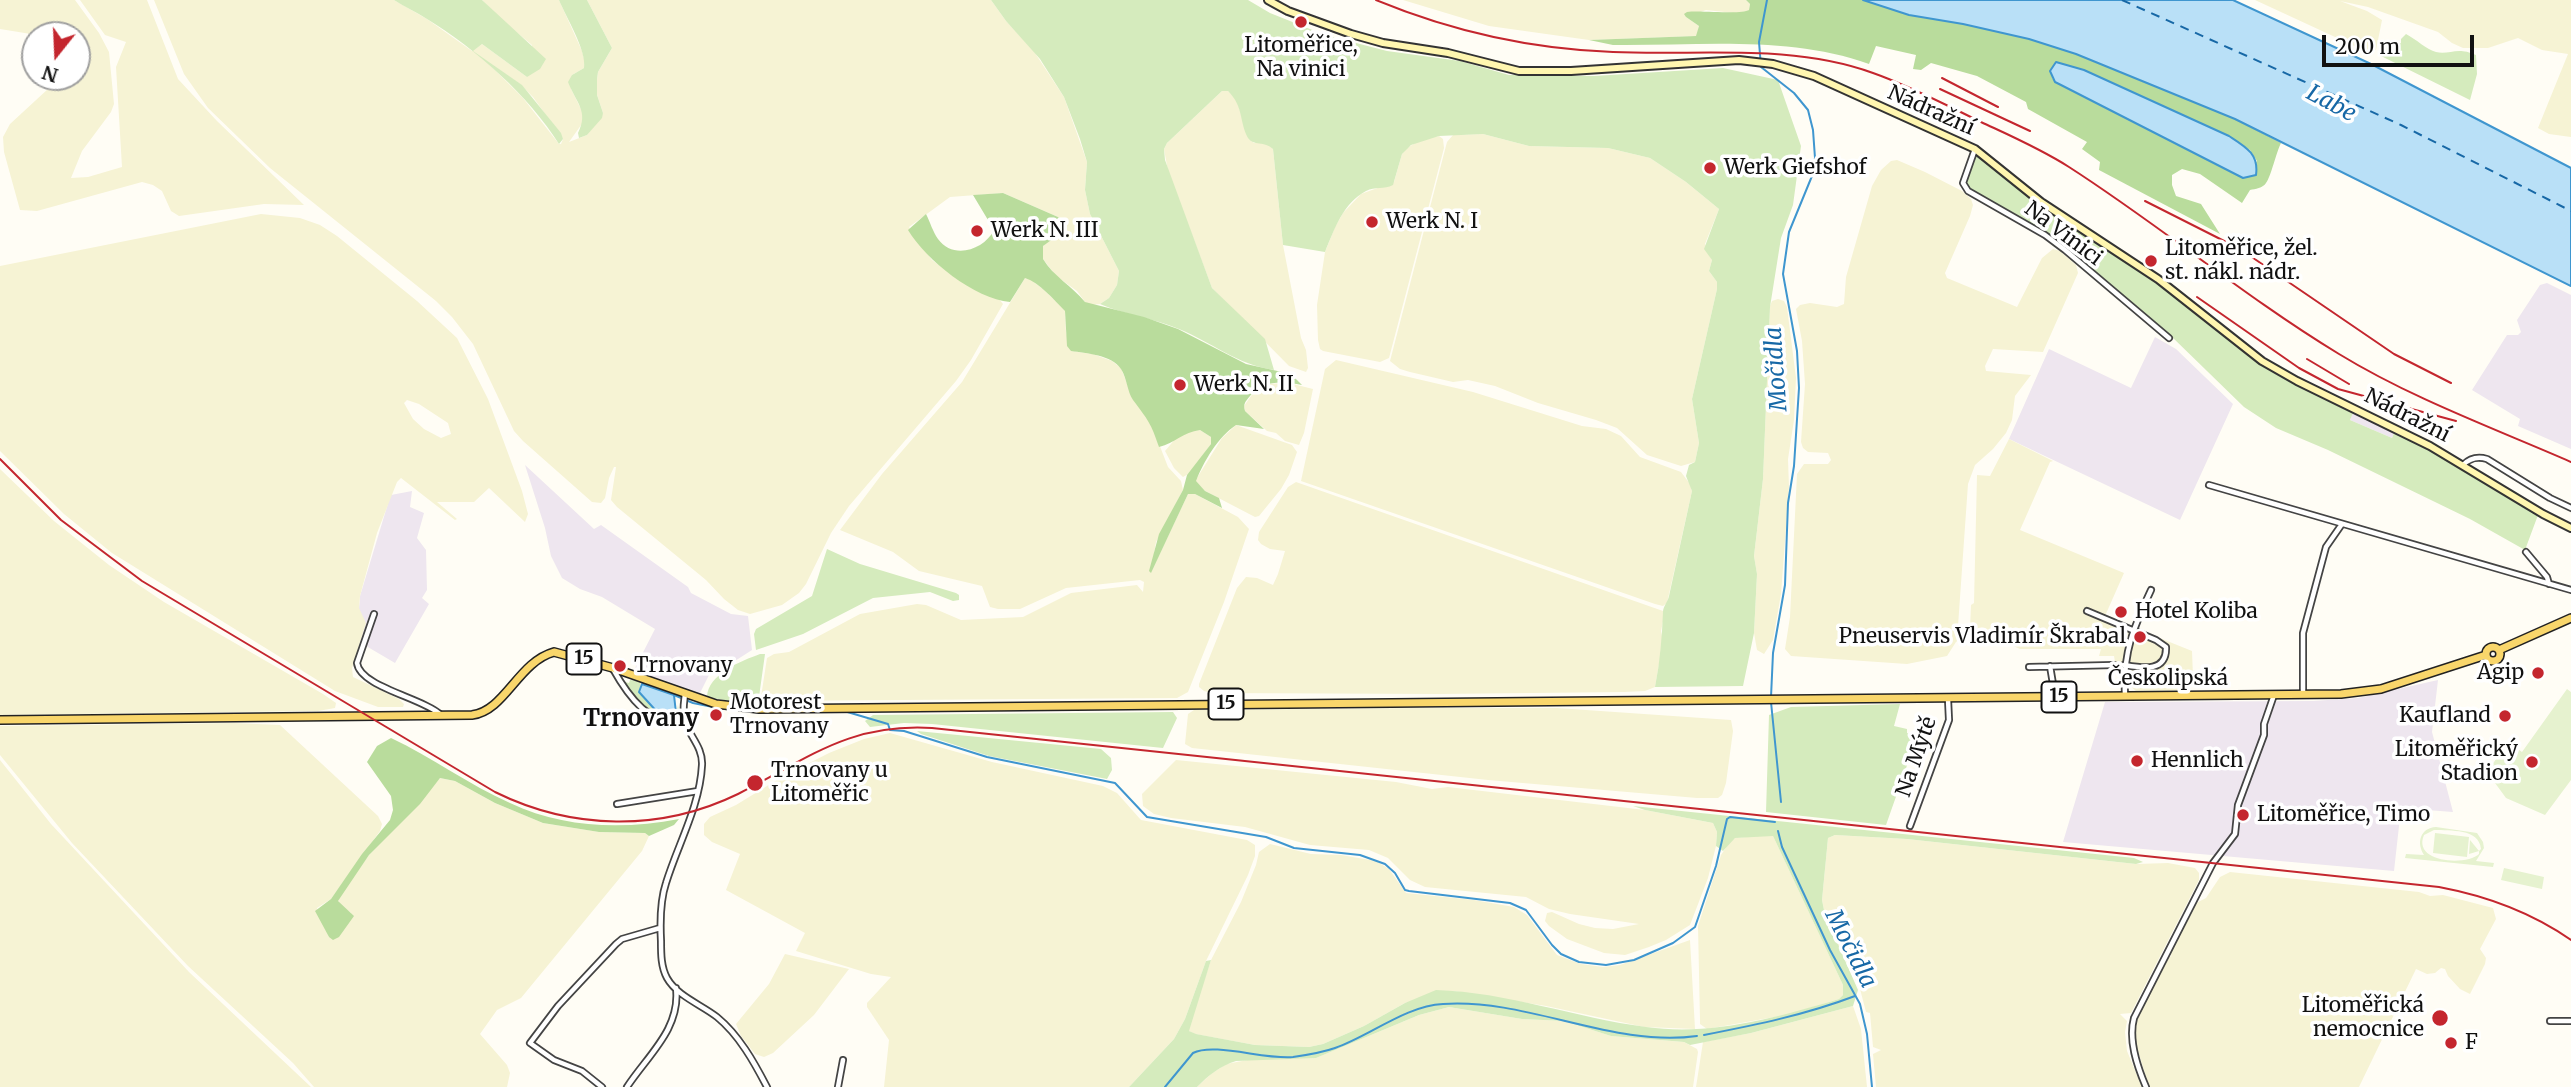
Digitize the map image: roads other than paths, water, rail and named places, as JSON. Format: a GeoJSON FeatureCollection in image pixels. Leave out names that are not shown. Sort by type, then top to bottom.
{"type":"FeatureCollection","features":[{"type":"Feature","properties":{"kind":"main road","name":"Nádražní"},"geometry":{"type":"LineString","coordinates":[[1268,0],[1288,11],[1351,34],[1383,43],[1448,53],[1519,71],[1571,71],[1716,60],[1764,62],[1807,73],[1975,149],[2041,202],[2158,279],[2262,361],[2395,427],[2571,528]]}},
{"type":"Feature","properties":{"kind":"main road","name":"Českolipská"},"geometry":{"type":"LineString","coordinates":[[685,694],[716,704],[759,709],[2303,695],[2368,692],[2486,655],[2489,660],[2494,660],[2499,655],[2499,650],[2507,644],[2571,618]]}},
{"type":"Feature","properties":{"kind":"main road","name":"15"},"geometry":{"type":"LineString","coordinates":[[0,720],[472,715],[486,712],[517,678],[548,654],[561,653],[685,694]]}},
{"type":"Feature","properties":{"kind":"street","name":"Na Vinici"},"geometry":{"type":"LineString","coordinates":[[1975,149],[1963,183],[1968,191],[2045,235],[2169,338]]}},
{"type":"Feature","properties":{"kind":"street"},"geometry":{"type":"LineString","coordinates":[[2463,465],[2468,460],[2487,459],[2571,508]]}},
{"type":"Feature","properties":{"kind":"street"},"geometry":{"type":"LineString","coordinates":[[2209,485],[2571,590]]}},
{"type":"Feature","properties":{"kind":"street"},"geometry":{"type":"LineString","coordinates":[[2303,695],[2303,632],[2326,547],[2342,524]]}},
{"type":"Feature","properties":{"kind":"street"},"geometry":{"type":"LineString","coordinates":[[2526,552],[2547,576],[2549,584]]}},
{"type":"Feature","properties":{"kind":"street"},"geometry":{"type":"LineString","coordinates":[[2125,696],[2124,665],[2133,629],[2151,590]]}},
{"type":"Feature","properties":{"kind":"street"},"geometry":{"type":"LineString","coordinates":[[2087,611],[2133,629],[2166,647],[2166,656],[2162,663],[2153,668],[2124,665]]}},
{"type":"Feature","properties":{"kind":"street"},"geometry":{"type":"LineString","coordinates":[[374,614],[357,663],[361,675],[434,708],[442,716]]}},
{"type":"Feature","properties":{"kind":"street"},"geometry":{"type":"LineString","coordinates":[[2029,667],[2114,665]]}},
{"type":"Feature","properties":{"kind":"street"},"geometry":{"type":"LineString","coordinates":[[2050,666],[2055,697]]}},
{"type":"Feature","properties":{"kind":"street"},"geometry":{"type":"LineString","coordinates":[[613,668],[645,712],[667,723],[685,723]]}},
{"type":"Feature","properties":{"kind":"street"},"geometry":{"type":"LineString","coordinates":[[685,694],[685,723],[701,756],[698,791],[665,884],[660,928],[662,965],[667,979],[676,988],[719,1018],[735,1036],[757,1066],[766,1087]]}},
{"type":"Feature","properties":{"kind":"street"},"geometry":{"type":"LineString","coordinates":[[2147,1087],[2132,1044],[2134,1018],[2213,863],[2235,834],[2238,805],[2264,735],[2264,724],[2274,695]]}},
{"type":"Feature","properties":{"kind":"street","name":"Na Mýtě"},"geometry":{"type":"LineString","coordinates":[[1910,826],[1949,720],[1948,698]]}},
{"type":"Feature","properties":{"kind":"street"},"geometry":{"type":"LineString","coordinates":[[617,804],[698,791]]}},
{"type":"Feature","properties":{"kind":"street"},"geometry":{"type":"LineString","coordinates":[[602,1087],[582,1072],[554,1060],[530,1043],[558,1006],[616,944],[622,939],[660,928]]}},
{"type":"Feature","properties":{"kind":"street"},"geometry":{"type":"LineString","coordinates":[[627,1087],[668,1030],[676,1008],[676,988]]}},
{"type":"Feature","properties":{"kind":"street"},"geometry":{"type":"LineString","coordinates":[[2550,1021],[2571,1021]]}},
{"type":"Feature","properties":{"kind":"street"},"geometry":{"type":"LineString","coordinates":[[838,1087],[843,1060]]}},
{"type":"Feature","properties":{"kind":"water","name":"Labe"},"geometry":{"type":"Polygon","coordinates":[[[1863,0],[2233,0],[2371,64],[2571,168],[2571,286],[2235,119],[2076,54],[2029,39],[1909,15],[1863,0]]]}},
{"type":"Feature","properties":{"kind":"water"},"geometry":{"type":"Polygon","coordinates":[[[2056,62],[2084,70],[2229,136],[2253,156],[2256,175],[2243,178],[2055,82],[2050,71],[2056,62]]]}},
{"type":"Feature","properties":{"kind":"water"},"geometry":{"type":"Polygon","coordinates":[[[642,684],[674,695],[676,713],[659,714],[639,692],[642,684]]]}},
{"type":"Feature","properties":{"kind":"waterway","name":"Močidla"},"geometry":{"type":"LineString","coordinates":[[1767,0],[1759,42],[1761,67],[1794,93],[1808,110],[1815,158],[1812,176],[1789,232],[1783,274],[1797,351],[1799,388],[1794,466],[1788,503],[1785,585],[1773,653],[1771,697]]}},
{"type":"Feature","properties":{"kind":"waterway"},"geometry":{"type":"LineString","coordinates":[[674,695],[713,707]]}},
{"type":"Feature","properties":{"kind":"waterway","name":"Močidla"},"geometry":{"type":"LineString","coordinates":[[1771,702],[1781,802]]}},
{"type":"Feature","properties":{"kind":"waterway"},"geometry":{"type":"LineString","coordinates":[[719,708],[748,711]]}},
{"type":"Feature","properties":{"kind":"waterway"},"geometry":{"type":"LineString","coordinates":[[844,711],[888,724],[890,730],[904,731],[987,757],[1115,783],[1147,817],[1266,837],[1294,848],[1360,855],[1385,864],[1395,873],[1405,890],[1510,903],[1526,910],[1561,954],[1579,962],[1606,965],[1634,960],[1673,943],[1695,927],[1716,866],[1727,819],[1730,817],[1775,822]]}},
{"type":"Feature","properties":{"kind":"waterway","name":"Močidla"},"geometry":{"type":"LineString","coordinates":[[1778,831],[1782,847],[1830,950],[1860,1004],[1867,1034],[1872,1087]]}},
{"type":"Feature","properties":{"kind":"waterway"},"geometry":{"type":"LineString","coordinates":[[1704,1035],[1799,1014],[1855,996]]}},
{"type":"Feature","properties":{"kind":"waterway"},"geometry":{"type":"LineString","coordinates":[[1165,1087],[1193,1053],[1202,1050],[1282,1057],[1314,1054],[1348,1043],[1415,1010],[1443,1004],[1507,1008],[1634,1035],[1665,1038],[1697,1036]]}},
{"type":"Feature","properties":{"kind":"railway"},"geometry":{"type":"LineString","coordinates":[[1376,0],[1462,29],[1552,47],[1645,53],[1777,54],[1842,64],[1887,78],[2058,160],[2270,309],[2366,370],[2453,412],[2571,462]]}},
{"type":"Feature","properties":{"kind":"railway"},"geometry":{"type":"LineString","coordinates":[[1942,78],[1998,107]]}},
{"type":"Feature","properties":{"kind":"railway"},"geometry":{"type":"LineString","coordinates":[[1940,89],[2030,131]]}},
{"type":"Feature","properties":{"kind":"railway"},"geometry":{"type":"LineString","coordinates":[[1907,104],[1929,113],[1962,120]]}},
{"type":"Feature","properties":{"kind":"railway"},"geometry":{"type":"LineString","coordinates":[[2145,201],[2240,249],[2394,354],[2451,383]]}},
{"type":"Feature","properties":{"kind":"railway"},"geometry":{"type":"LineString","coordinates":[[2197,297],[2299,368],[2338,389],[2456,421]]}},
{"type":"Feature","properties":{"kind":"railway"},"geometry":{"type":"LineString","coordinates":[[2307,359],[2349,384]]}},
{"type":"Feature","properties":{"kind":"railway"},"geometry":{"type":"LineString","coordinates":[[0,459],[61,520],[142,581],[495,792],[554,814],[616,822],[678,815],[738,794],[808,756],[852,737],[902,728],[932,728],[2439,887],[2508,906],[2571,940]]}},
{"type":"Feature","properties":{"kind":"place","name":"Litoměřice, Na vinici"},"geometry":{"type":"Point","coordinates":[1301,22]}},
{"type":"Feature","properties":{"kind":"place","name":"Werk Giefshof"},"geometry":{"type":"Point","coordinates":[1710,168]}},
{"type":"Feature","properties":{"kind":"place","name":"Werk N. I"},"geometry":{"type":"Point","coordinates":[1372,222]}},
{"type":"Feature","properties":{"kind":"place","name":"Werk N. III"},"geometry":{"type":"Point","coordinates":[977,231]}},
{"type":"Feature","properties":{"kind":"place","name":"Litoměřice, žel. st. nákl. nádr."},"geometry":{"type":"Point","coordinates":[2151,261]}},
{"type":"Feature","properties":{"kind":"place","name":"Werk N. II"},"geometry":{"type":"Point","coordinates":[1180,385]}},
{"type":"Feature","properties":{"kind":"place","name":"Hotel Koliba"},"geometry":{"type":"Point","coordinates":[2121,612]}},
{"type":"Feature","properties":{"kind":"place","name":"Pneuservis Vladimír Škrabal"},"geometry":{"type":"Point","coordinates":[2140,637]}},
{"type":"Feature","properties":{"kind":"place","name":"Trnovany"},"geometry":{"type":"Point","coordinates":[620,666]}},
{"type":"Feature","properties":{"kind":"place","name":"Agip"},"geometry":{"type":"Point","coordinates":[2538,673]}},
{"type":"Feature","properties":{"kind":"place","name":"Motorest Trnovany"},"geometry":{"type":"Point","coordinates":[716,715]}},
{"type":"Feature","properties":{"kind":"place","name":"Kaufland"},"geometry":{"type":"Point","coordinates":[2505,716]}},
{"type":"Feature","properties":{"kind":"place","name":"Hennlich"},"geometry":{"type":"Point","coordinates":[2137,761]}},
{"type":"Feature","properties":{"kind":"place","name":"Litoměřický Stadion"},"geometry":{"type":"Point","coordinates":[2532,762]}},
{"type":"Feature","properties":{"kind":"place","name":"Trnovany u Litoměřic"},"geometry":{"type":"Point","coordinates":[755,783]}},
{"type":"Feature","properties":{"kind":"place","name":"Litoměřice, Timo"},"geometry":{"type":"Point","coordinates":[2243,815]}},
{"type":"Feature","properties":{"kind":"place","name":"Litoměřická nemocnice"},"geometry":{"type":"Point","coordinates":[2440,1018]}},
{"type":"Feature","properties":{"kind":"place","name":"F"},"geometry":{"type":"Point","coordinates":[2451,1043]}},
{"type":"Feature","properties":{"kind":"district","name":"Trnovany"},"geometry":{"type":"Point","coordinates":[641,719]}}]}
